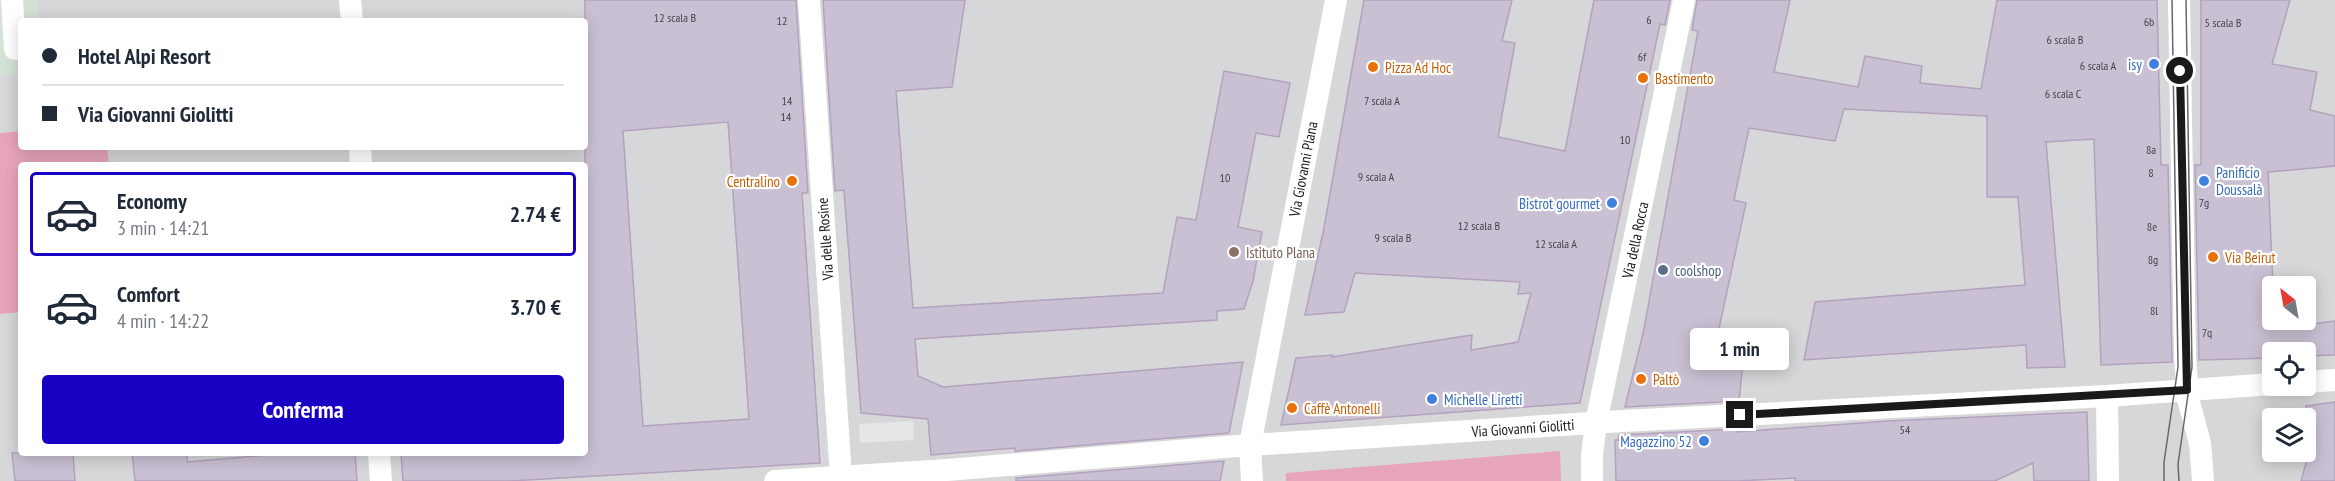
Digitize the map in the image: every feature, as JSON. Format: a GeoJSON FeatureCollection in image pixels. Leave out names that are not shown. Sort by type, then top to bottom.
{"type":"FeatureCollection","features":[{"type":"Feature","properties":{"kind":"street"},"geometry":{"type":"LineString","coordinates":[[12,0],[12,50]]}},
{"type":"Feature","properties":{"kind":"street"},"geometry":{"type":"LineString","coordinates":[[350,0],[352,18]]}},
{"type":"Feature","properties":{"kind":"street","name":"Via delle Rosine"},"geometry":{"type":"LineString","coordinates":[[809,0],[841,477]]}},
{"type":"Feature","properties":{"kind":"street","name":"Via Giovanni Plana"},"geometry":{"type":"LineString","coordinates":[[1252,481],[1250,445],[1336,0]]}},
{"type":"Feature","properties":{"kind":"street","name":"Via della Rocca"},"geometry":{"type":"LineString","coordinates":[[1592,481],[1596,423],[1684,0]]}},
{"type":"Feature","properties":{"kind":"street"},"geometry":{"type":"LineString","coordinates":[[2179,0],[2187,390],[2200,443],[2203,481]]}},
{"type":"Feature","properties":{"kind":"street"},"geometry":{"type":"LineString","coordinates":[[2316,381],[2335,380]]}},
{"type":"Feature","properties":{"kind":"street","name":"Via Giovanni Giolitti"},"geometry":{"type":"LineString","coordinates":[[775,481],[841,477],[948,476],[1250,445],[1596,423],[2107,396],[2262,385]]}},
{"type":"Feature","properties":{"kind":"street"},"geometry":{"type":"LineString","coordinates":[[2107,396],[2108,481]]}},
{"type":"Feature","properties":{"kind":"street"},"geometry":{"type":"LineString","coordinates":[[380,456],[381,481]]}},
{"type":"Feature","properties":{"kind":"shaded area"},"geometry":{"type":"Polygon","coordinates":[[[0,0],[2335,0],[2335,481],[0,481],[0,0]]]}},
{"type":"Feature","properties":{"kind":"shaded area"},"geometry":{"type":"Polygon","coordinates":[[[0,0],[37,0],[38,18],[18,18],[18,74],[0,76],[0,0]]]}},
{"type":"Feature","properties":{"kind":"shaded area"},"geometry":{"type":"Polygon","coordinates":[[[18,131],[18,150],[107,150],[109,162],[18,162],[18,312],[0,314],[0,133],[18,131]]]}},
{"type":"Feature","properties":{"kind":"shaded area"},"geometry":{"type":"Polygon","coordinates":[[[913,421],[914,440],[860,443],[859,424],[913,421]]]}},
{"type":"Feature","properties":{"kind":"shaded area"},"geometry":{"type":"Polygon","coordinates":[[[1560,451],[1561,481],[1286,481],[1286,473],[1560,451]]]}},
{"type":"Feature","properties":{"kind":"building"},"geometry":{"type":"Polygon","coordinates":[[[585,0],[796,0],[808,193],[802,193],[820,463],[510,481],[403,481],[401,456],[588,456],[588,162],[585,162],[585,150],[588,150],[588,18],[585,18],[585,0]],[[728,122],[623,131],[643,426],[749,419],[728,122]]]}},
{"type":"Feature","properties":{"kind":"building"},"geometry":{"type":"Polygon","coordinates":[[[823,0],[965,0],[952,87],[896,91],[913,308],[1163,293],[1177,217],[1196,220],[1224,71],[1290,83],[1279,137],[1256,133],[1238,227],[1262,232],[1253,281],[1244,309],[1217,311],[1217,320],[915,339],[918,376],[943,387],[1243,362],[1229,433],[1015,451],[1015,448],[931,455],[928,419],[861,413],[844,190],[835,191],[823,0]]]}},
{"type":"Feature","properties":{"kind":"building"},"geometry":{"type":"Polygon","coordinates":[[[1364,0],[1512,0],[1502,41],[1515,43],[1498,137],[1565,151],[1594,0],[1670,0],[1665,25],[1660,24],[1580,403],[1281,425],[1296,358],[1333,355],[1332,357],[1472,335],[1471,350],[1518,342],[1531,293],[1518,294],[1520,282],[1355,273],[1344,312],[1305,315],[1324,228],[1364,0]]]}},
{"type":"Feature","properties":{"kind":"building"},"geometry":{"type":"Polygon","coordinates":[[[1697,0],[1790,0],[1774,72],[1858,87],[1865,56],[1922,66],[1920,83],[1981,89],[1997,0],[2157,0],[2161,165],[2168,165],[2172,362],[2101,365],[2094,139],[2046,142],[2065,367],[2027,368],[2026,345],[1804,360],[1815,302],[2025,285],[2018,197],[1987,197],[1987,116],[1844,109],[1835,141],[1749,128],[1734,200],[1746,203],[1717,338],[1733,346],[1743,363],[1739,401],[1625,407],[1644,329],[1698,31],[1692,30],[1697,0]]]}},
{"type":"Feature","properties":{"kind":"building"},"geometry":{"type":"Polygon","coordinates":[[[2201,0],[2290,0],[2272,64],[2317,72],[2310,110],[2335,116],[2335,166],[2268,172],[2273,276],[2262,276],[2262,330],[2316,330],[2316,324],[2335,321],[2335,355],[2316,356],[2316,342],[2262,342],[2262,358],[2199,360],[2195,165],[2201,165],[2201,0]]]}},
{"type":"Feature","properties":{"kind":"building"},"geometry":{"type":"Polygon","coordinates":[[[2335,402],[2335,481],[2301,481],[2306,462],[2316,462],[2316,408],[2306,408],[2306,406],[2335,402]]]}},
{"type":"Feature","properties":{"kind":"building"},"geometry":{"type":"Polygon","coordinates":[[[2087,412],[2089,481],[2034,481],[2033,463],[1995,481],[1795,481],[1795,478],[1738,481],[1616,481],[1615,440],[1618,440],[1619,435],[1737,429],[1736,432],[1888,421],[2087,412]]]}},
{"type":"Feature","properties":{"kind":"building"},"geometry":{"type":"Polygon","coordinates":[[[12,453],[18,453],[18,456],[73,456],[75,481],[15,481],[12,453]]]}},
{"type":"Feature","properties":{"kind":"building"},"geometry":{"type":"Polygon","coordinates":[[[132,456],[187,456],[187,462],[256,456],[355,456],[357,481],[135,481],[132,456]]]}},
{"type":"Feature","properties":{"kind":"building"},"geometry":{"type":"Polygon","coordinates":[[[1224,461],[1220,481],[1016,481],[1016,478],[1224,461]]]}},
{"type":"Feature","properties":{"kind":"tram line"},"geometry":{"type":"LineString","coordinates":[[2164,481],[2164,462],[2178,367],[2172,0]]}},
{"type":"Feature","properties":{"kind":"tram line"},"geometry":{"type":"LineString","coordinates":[[2179,481],[2178,464],[2192,367],[2186,0]]}},
{"type":"Feature","properties":{"kind":"place","name":"isy"},"geometry":{"type":"Point","coordinates":[2154,64]}},
{"type":"Feature","properties":{"kind":"place","name":"Pizza Ad Hoc"},"geometry":{"type":"Point","coordinates":[1373,67]}},
{"type":"Feature","properties":{"kind":"place","name":"Bastimento"},"geometry":{"type":"Point","coordinates":[1643,78]}},
{"type":"Feature","properties":{"kind":"place","name":"Centralino"},"geometry":{"type":"Point","coordinates":[792,181]}},
{"type":"Feature","properties":{"kind":"place","name":"Panificio Doussalà"},"geometry":{"type":"Point","coordinates":[2204,181]}},
{"type":"Feature","properties":{"kind":"place","name":"Bistrot gourmet"},"geometry":{"type":"Point","coordinates":[1612,203]}},
{"type":"Feature","properties":{"kind":"place","name":"Istituto Plana"},"geometry":{"type":"Point","coordinates":[1234,252]}},
{"type":"Feature","properties":{"kind":"place","name":"Via Beirut"},"geometry":{"type":"Point","coordinates":[2213,257]}},
{"type":"Feature","properties":{"kind":"place","name":"coolshop"},"geometry":{"type":"Point","coordinates":[1663,270]}},
{"type":"Feature","properties":{"kind":"place","name":"Paltò"},"geometry":{"type":"Point","coordinates":[1641,379]}},
{"type":"Feature","properties":{"kind":"place","name":"Michelle Liretti"},"geometry":{"type":"Point","coordinates":[1432,399]}},
{"type":"Feature","properties":{"kind":"place","name":"Caffè Antonelli"},"geometry":{"type":"Point","coordinates":[1292,408]}},
{"type":"Feature","properties":{"kind":"place","name":"Magazzino 52"},"geometry":{"type":"Point","coordinates":[1704,441]}},
{"type":"Feature","properties":{"kind":"route"},"geometry":{"type":"LineString","coordinates":[[1740,415],[2187,390],[2180,71]]}}]}
